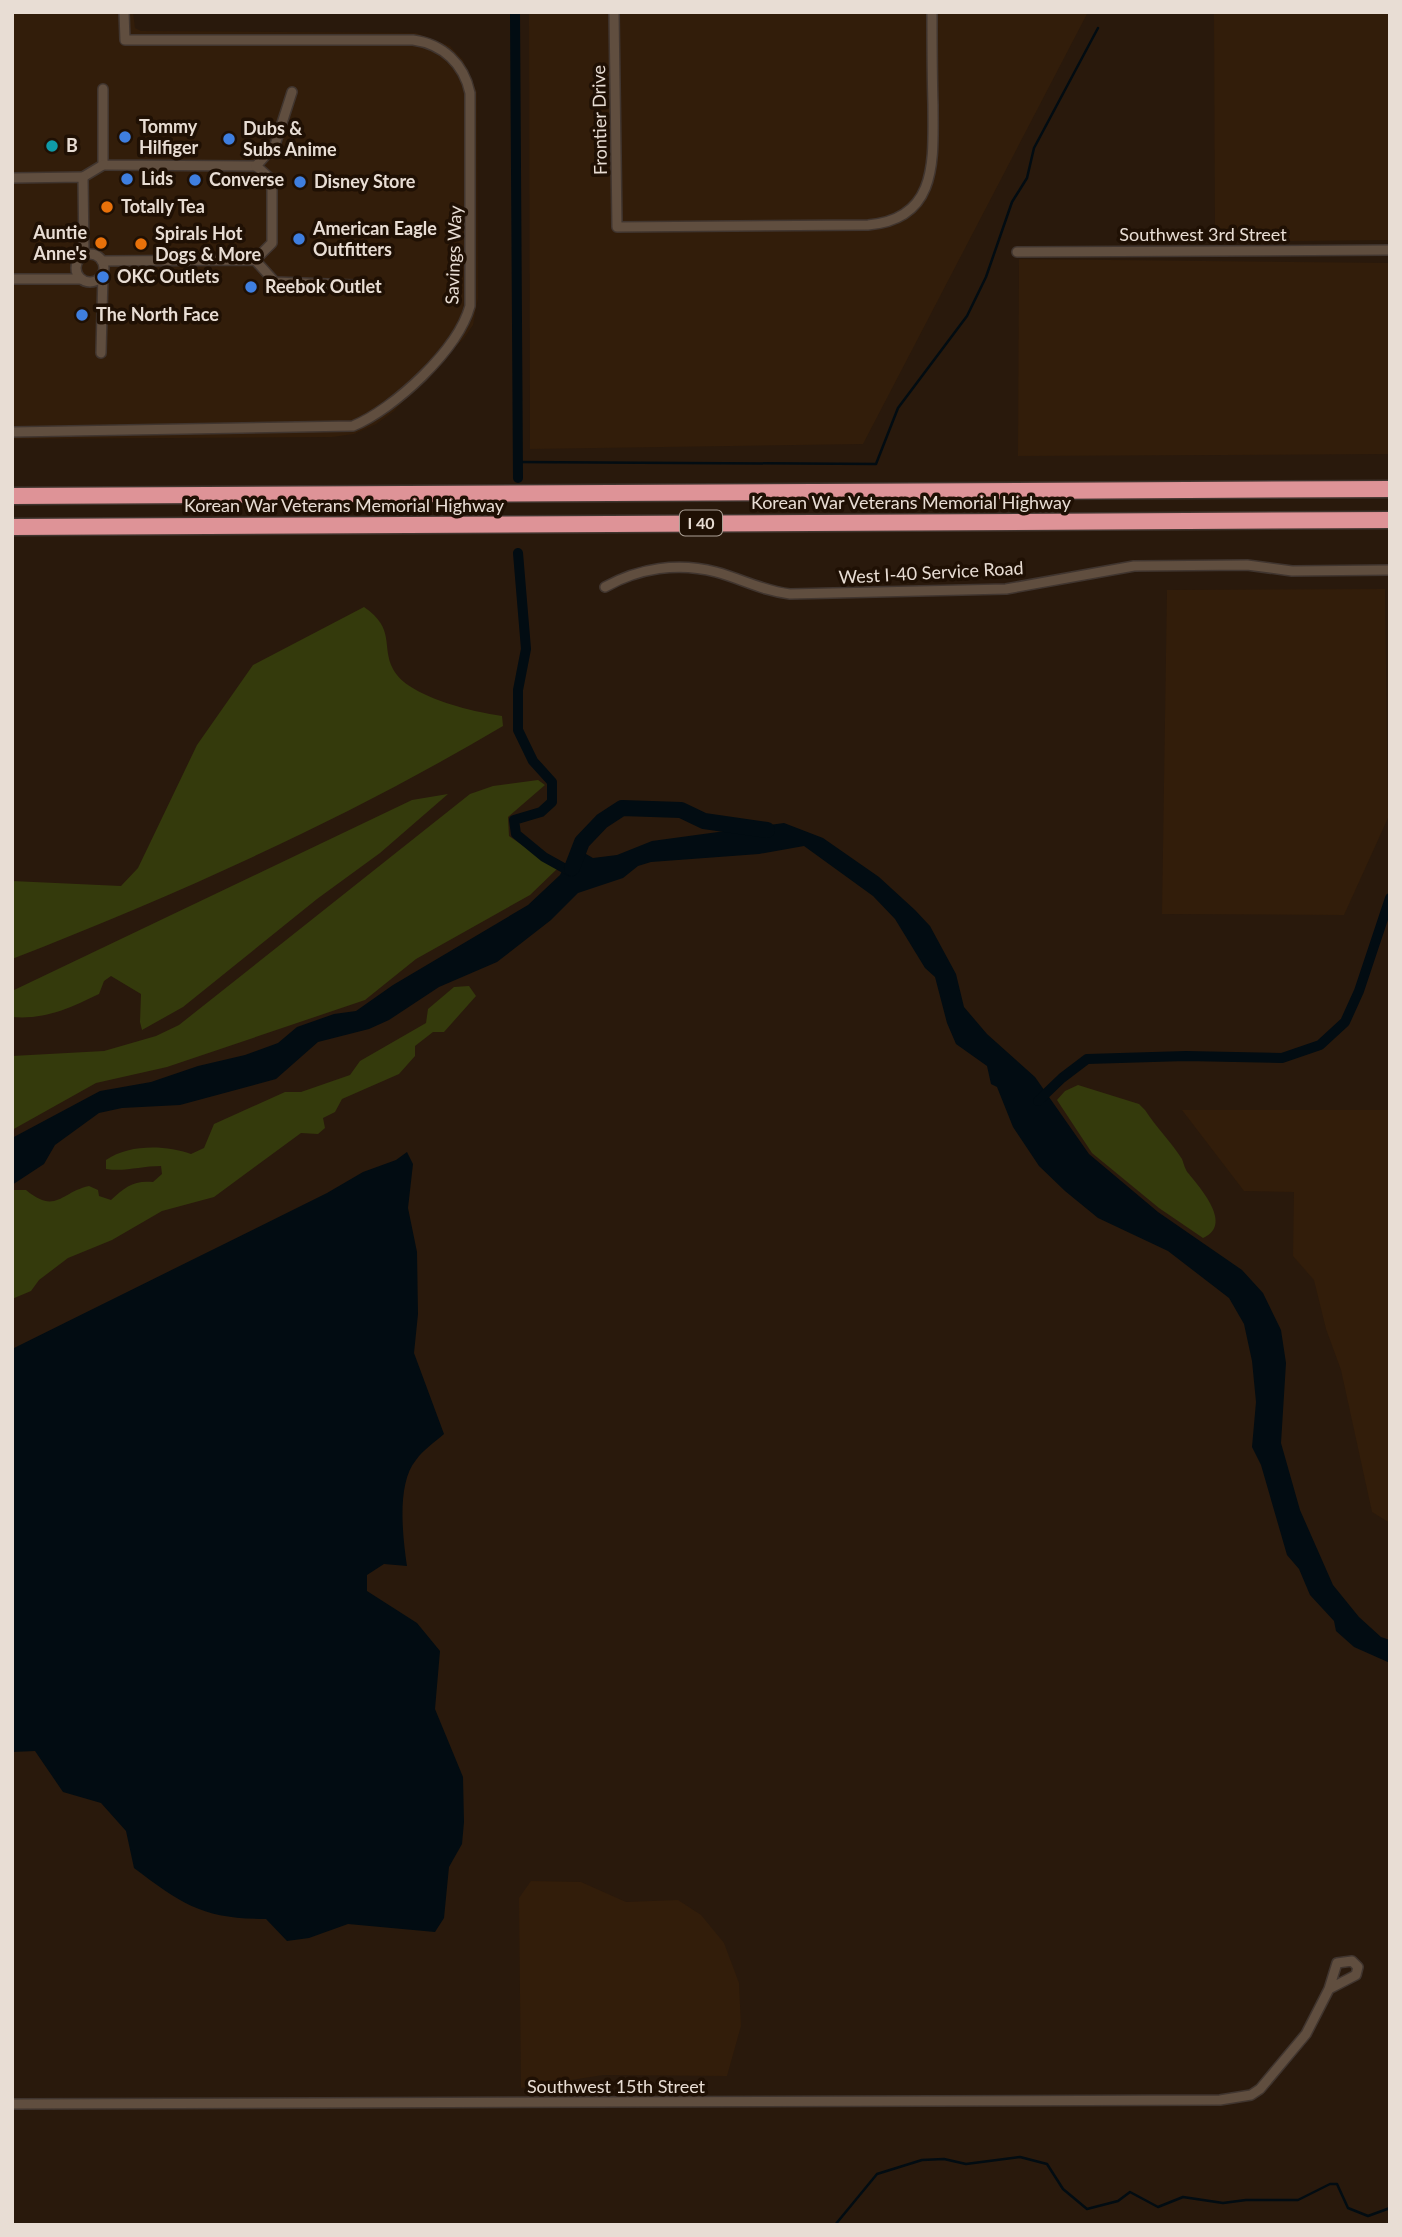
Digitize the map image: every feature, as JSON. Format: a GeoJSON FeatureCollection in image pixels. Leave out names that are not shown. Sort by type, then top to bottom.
{"type":"FeatureCollection","features":[{"type":"Feature","properties":{"kind":"highway","name":"Korean War Veterans Memorial Highway"},"geometry":{"type":"LineString","coordinates":[[12,496],[1390,489]]}},
{"type":"Feature","properties":{"kind":"highway","name":"Korean War Veterans Memorial Highway"},"geometry":{"type":"LineString","coordinates":[[12,527],[1390,520]]}},
{"type":"Feature","properties":{"kind":"street","name":"Savings Way"},"geometry":{"type":"LineString","coordinates":[[12,432],[353,426],[382,411],[432,362],[457,335],[470,306],[470,93],[464,73],[453,58],[435,46],[413,40],[125,40],[124,12]]}},
{"type":"Feature","properties":{"kind":"street","name":"Frontier Drive"},"geometry":{"type":"LineString","coordinates":[[614,12],[617,227],[880,223],[899,217],[920,199],[933,164],[932,12]]}},
{"type":"Feature","properties":{"kind":"street"},"geometry":{"type":"LineString","coordinates":[[103,89],[103,165]]}},
{"type":"Feature","properties":{"kind":"street"},"geometry":{"type":"LineString","coordinates":[[256,166],[275,145],[292,92]]}},
{"type":"Feature","properties":{"kind":"street"},"geometry":{"type":"LineString","coordinates":[[12,178],[83,177],[103,165],[256,166],[272,180],[272,243],[255,260],[102,261],[94,254],[84,254]]}},
{"type":"Feature","properties":{"kind":"street"},"geometry":{"type":"LineString","coordinates":[[82,279],[76,273],[75,264],[84,254],[83,177]]}},
{"type":"Feature","properties":{"kind":"street","name":"Southwest 3rd Street"},"geometry":{"type":"LineString","coordinates":[[1017,252],[1390,250]]}},
{"type":"Feature","properties":{"kind":"street"},"geometry":{"type":"LineString","coordinates":[[255,260],[275,282],[355,285]]}},
{"type":"Feature","properties":{"kind":"street"},"geometry":{"type":"LineString","coordinates":[[101,353],[102,261]]}},
{"type":"Feature","properties":{"kind":"street"},"geometry":{"type":"LineString","coordinates":[[12,279],[82,279],[92,282],[103,273]]}},
{"type":"Feature","properties":{"kind":"street","name":"West I-40 Service Road"},"geometry":{"type":"LineString","coordinates":[[605,587],[627,575],[656,568],[715,572],[755,588],[790,594],[1006,589],[1134,566],[1247,565],[1292,571],[1390,570]]}},
{"type":"Feature","properties":{"kind":"street","name":"Southwest 15th Street"},"geometry":{"type":"LineString","coordinates":[[12,2104],[1220,2100],[1251,2095],[1260,2089],[1298,2047],[1329,1989]]}},
{"type":"Feature","properties":{"kind":"shaded area"},"geometry":{"type":"Polygon","coordinates":[[[12,12],[133,12],[135,28],[141,31],[416,33],[450,46],[463,60],[477,92],[478,298],[473,325],[464,338],[394,411],[376,424],[354,434],[332,437],[12,439],[12,12]]]}},
{"type":"Feature","properties":{"kind":"shaded area"},"geometry":{"type":"Polygon","coordinates":[[[529,12],[1088,12],[863,444],[530,449],[529,12]]]}},
{"type":"Feature","properties":{"kind":"shaded area"},"geometry":{"type":"Polygon","coordinates":[[[1214,12],[1390,12],[1390,240],[1215,242],[1214,12]]]}},
{"type":"Feature","properties":{"kind":"shaded area"},"geometry":{"type":"Polygon","coordinates":[[[1019,259],[1390,263],[1390,454],[1018,456],[1019,259]]]}},
{"type":"Feature","properties":{"kind":"shaded area"},"geometry":{"type":"Polygon","coordinates":[[[1385,589],[1388,818],[1344,915],[1162,914],[1167,590],[1385,589]]]}},
{"type":"Feature","properties":{"kind":"shaded area"},"geometry":{"type":"Polygon","coordinates":[[[784,823],[823,838],[879,877],[915,910],[930,926],[956,974],[964,1007],[987,1034],[1035,1077],[1089,1154],[1158,1212],[1242,1270],[1263,1293],[1281,1330],[1286,1363],[1281,1443],[1300,1510],[1333,1585],[1359,1617],[1381,1637],[1390,1640],[1390,1663],[1354,1647],[1336,1631],[1334,1621],[1310,1595],[1299,1569],[1287,1555],[1261,1465],[1252,1447],[1256,1402],[1252,1361],[1244,1324],[1229,1298],[1168,1251],[1098,1218],[1039,1166],[1013,1127],[997,1087],[991,1084],[987,1066],[956,1044],[947,1023],[935,977],[925,968],[895,919],[873,896],[804,846],[759,854],[651,862],[638,866],[623,878],[578,893],[551,920],[497,962],[439,987],[389,1020],[369,1029],[318,1042],[276,1079],[180,1105],[122,1108],[99,1113],[55,1145],[44,1164],[12,1185],[12,1138],[100,1091],[151,1082],[198,1066],[245,1055],[278,1043],[297,1027],[334,1014],[356,1011],[393,985],[528,905],[560,875],[574,847],[593,858],[617,855],[652,841],[784,823]]]}},
{"type":"Feature","properties":{"kind":"shaded area"},"geometry":{"type":"Polygon","coordinates":[[[1182,1110],[1390,1110],[1390,1523],[1372,1512],[1341,1370],[1326,1329],[1314,1280],[1293,1256],[1294,1192],[1244,1191],[1182,1110]]]}},
{"type":"Feature","properties":{"kind":"shaded area"},"geometry":{"type":"Polygon","coordinates":[[[407,1152],[413,1164],[408,1208],[417,1252],[418,1314],[414,1353],[444,1434],[419,1456],[406,1483],[403,1512],[407,1566],[384,1564],[367,1575],[367,1591],[417,1623],[440,1651],[435,1709],[463,1777],[462,1844],[449,1867],[444,1918],[435,1932],[348,1924],[309,1938],[287,1941],[266,1919],[209,1913],[166,1892],[134,1868],[126,1831],[101,1803],[63,1792],[35,1751],[12,1752],[12,1349],[327,1193],[363,1172],[396,1160],[407,1152]]]}},
{"type":"Feature","properties":{"kind":"shaded area"},"geometry":{"type":"Polygon","coordinates":[[[531,1881],[581,1882],[626,1902],[678,1900],[701,1915],[724,1943],[739,1983],[741,2026],[727,2076],[603,2075],[521,2088],[519,1898],[531,1881]]]}},
{"type":"Feature","properties":{"kind":"green space"},"geometry":{"type":"Polygon","coordinates":[[[364,607],[374,615],[384,630],[390,661],[401,679],[412,688],[442,702],[502,716],[503,726],[384,792],[262,853],[138,908],[12,959],[12,881],[121,886],[138,868],[197,745],[253,665],[364,607]]]}},
{"type":"Feature","properties":{"kind":"green space"},"geometry":{"type":"Polygon","coordinates":[[[538,780],[545,785],[508,817],[509,836],[557,869],[530,895],[416,959],[365,1000],[167,1067],[96,1083],[12,1130],[12,1056],[104,1051],[156,1036],[179,1025],[470,794],[493,786],[538,780]]]}},
{"type":"Feature","properties":{"kind":"green space"},"geometry":{"type":"Polygon","coordinates":[[[448,794],[380,853],[317,899],[183,1007],[142,1030],[141,994],[111,976],[104,981],[99,994],[78,1004],[46,1015],[12,1017],[12,991],[412,800],[448,794]]]}},
{"type":"Feature","properties":{"kind":"green space"},"geometry":{"type":"Polygon","coordinates":[[[469,986],[476,996],[444,1032],[433,1032],[415,1046],[415,1056],[399,1074],[342,1099],[335,1112],[323,1118],[325,1128],[318,1134],[301,1133],[214,1197],[162,1211],[112,1240],[68,1258],[39,1280],[31,1291],[12,1299],[12,1190],[26,1190],[45,1201],[52,1201],[89,1186],[98,1190],[99,1196],[111,1200],[130,1185],[153,1182],[162,1174],[161,1166],[106,1169],[106,1160],[136,1149],[170,1149],[191,1154],[204,1148],[214,1124],[285,1092],[301,1092],[350,1075],[360,1061],[426,1023],[428,1009],[454,987],[469,986]]]}},
{"type":"Feature","properties":{"kind":"green space"},"geometry":{"type":"Polygon","coordinates":[[[1078,1085],[1139,1104],[1145,1110],[1178,1153],[1186,1171],[1212,1206],[1215,1224],[1212,1232],[1203,1238],[1159,1208],[1092,1153],[1057,1100],[1065,1091],[1078,1085]]]}},
{"type":"Feature","properties":{"kind":"waterway"},"geometry":{"type":"LineString","coordinates":[[515,12],[518,478]]}},
{"type":"Feature","properties":{"kind":"waterway"},"geometry":{"type":"LineString","coordinates":[[517,462],[876,464],[898,408],[967,316],[986,277],[1012,202],[1027,178],[1034,148],[1098,28]]}},
{"type":"Feature","properties":{"kind":"waterway"},"geometry":{"type":"LineString","coordinates":[[518,553],[526,649],[518,690],[518,730],[533,761],[552,782],[552,802],[541,812],[514,820],[516,834],[544,857],[571,872]]}},
{"type":"Feature","properties":{"kind":"waterway"},"geometry":{"type":"LineString","coordinates":[[572,868],[582,842],[602,821],[622,808],[681,810],[704,821],[767,830]]}},
{"type":"Feature","properties":{"kind":"waterway"},"geometry":{"type":"LineString","coordinates":[[1038,1101],[1087,1059],[1186,1056],[1282,1058],[1320,1045],[1345,1022],[1359,991],[1390,898]]}},
{"type":"Feature","properties":{"kind":"waterway"},"geometry":{"type":"LineString","coordinates":[[1390,2134],[1390,2154]]}},
{"type":"Feature","properties":{"kind":"waterway"},"geometry":{"type":"LineString","coordinates":[[835,2225],[877,2174],[922,2160],[944,2159],[966,2164],[1020,2157],[1047,2164],[1063,2189],[1087,2209],[1118,2201],[1130,2192],[1158,2207],[1183,2197],[1223,2203],[1298,2200],[1330,2184],[1337,2184],[1348,2208],[1368,2216],[1390,2208]]}},
{"type":"Feature","properties":{"kind":"place","name":"Tommy Hilfiger"},"geometry":{"type":"Point","coordinates":[125,137]}},
{"type":"Feature","properties":{"kind":"place","name":"Dubs & Subs Anime"},"geometry":{"type":"Point","coordinates":[229,139]}},
{"type":"Feature","properties":{"kind":"place","name":"B"},"geometry":{"type":"Point","coordinates":[52,146]}},
{"type":"Feature","properties":{"kind":"place","name":"Lids"},"geometry":{"type":"Point","coordinates":[127,179]}},
{"type":"Feature","properties":{"kind":"place","name":"Converse"},"geometry":{"type":"Point","coordinates":[195,180]}},
{"type":"Feature","properties":{"kind":"place","name":"Disney Store"},"geometry":{"type":"Point","coordinates":[300,182]}},
{"type":"Feature","properties":{"kind":"place","name":"Totally Tea"},"geometry":{"type":"Point","coordinates":[107,207]}},
{"type":"Feature","properties":{"kind":"place","name":"American Eagle Outfitters"},"geometry":{"type":"Point","coordinates":[299,239]}},
{"type":"Feature","properties":{"kind":"place","name":"Auntie Anne's"},"geometry":{"type":"Point","coordinates":[101,243]}},
{"type":"Feature","properties":{"kind":"place","name":"Spirals Hot Dogs & More"},"geometry":{"type":"Point","coordinates":[141,244]}},
{"type":"Feature","properties":{"kind":"place","name":"OKC Outlets"},"geometry":{"type":"Point","coordinates":[103,277]}},
{"type":"Feature","properties":{"kind":"place","name":"Reebok Outlet"},"geometry":{"type":"Point","coordinates":[251,287]}},
{"type":"Feature","properties":{"kind":"place","name":"The North Face"},"geometry":{"type":"Point","coordinates":[82,315]}}]}
